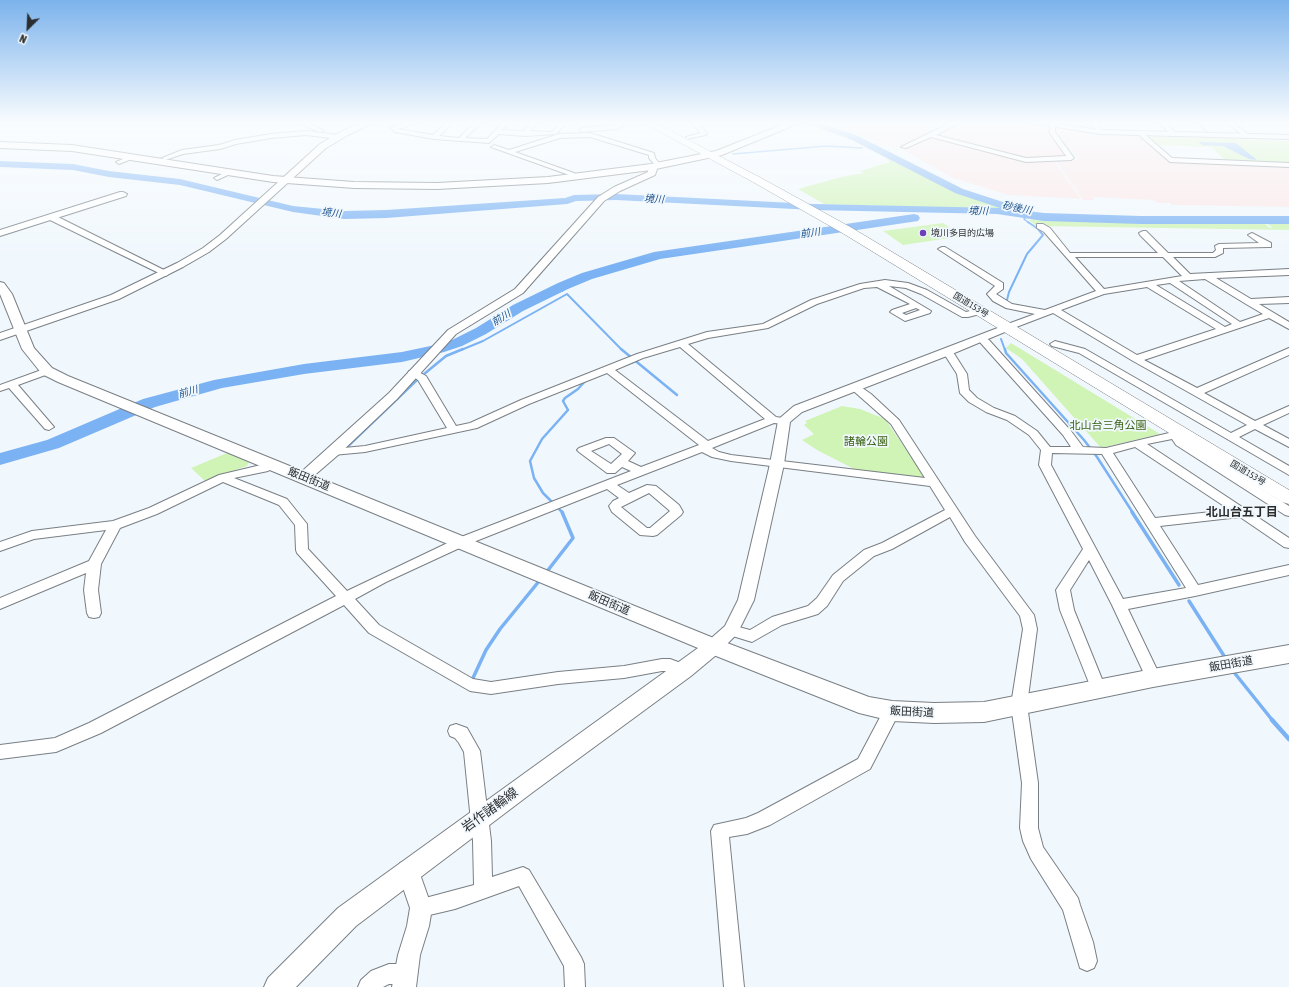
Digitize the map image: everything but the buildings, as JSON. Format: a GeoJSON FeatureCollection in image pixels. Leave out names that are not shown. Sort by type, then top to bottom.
{"type":"FeatureCollection","features":[{"type":"Feature","properties":{"kind":"highway","name":"国道153号"},"geometry":{"type":"LineString","coordinates":[[741,168],[910,259],[1173,430],[1289,498]]}},
{"type":"Feature","properties":{"kind":"highway","name":"国道153号"},"geometry":{"type":"LineString","coordinates":[[776,187],[981,311],[1055,344],[1289,483]]}},
{"type":"Feature","properties":{"kind":"main road"},"geometry":{"type":"LineString","coordinates":[[198,168],[228,173],[366,186],[458,186],[558,179],[632,168]]}},
{"type":"Feature","properties":{"kind":"main road"},"geometry":{"type":"LineString","coordinates":[[227,168],[287,178],[420,182],[486,181],[625,168]]}},
{"type":"Feature","properties":{"kind":"main road","name":"飯田街道"},"geometry":{"type":"LineString","coordinates":[[0,285],[6,294],[28,349],[47,371],[82,388],[304,477],[714,646],[867,706],[892,712],[984,712],[1153,678],[1289,654]]}},
{"type":"Feature","properties":{"kind":"main road","name":"岩作諸輪線"},"geometry":{"type":"LineString","coordinates":[[277,987],[347,917],[408,870],[684,670],[714,646]]}},
{"type":"Feature","properties":{"kind":"street"},"geometry":{"type":"LineString","coordinates":[[0,337],[115,297],[166,273],[206,250],[298,168]]}},
{"type":"Feature","properties":{"kind":"street"},"geometry":{"type":"LineString","coordinates":[[555,168],[572,174]]}},
{"type":"Feature","properties":{"kind":"street"},"geometry":{"type":"LineString","coordinates":[[304,477],[333,452],[392,396],[443,341],[463,323],[510,298],[522,288],[594,207],[612,192],[631,182],[652,174],[653,168]]}},
{"type":"Feature","properties":{"kind":"street"},"geometry":{"type":"LineString","coordinates":[[217,178],[228,173]]}},
{"type":"Feature","properties":{"kind":"street"},"geometry":{"type":"LineString","coordinates":[[0,233],[122,194]]}},
{"type":"Feature","properties":{"kind":"street"},"geometry":{"type":"LineString","coordinates":[[51,217],[166,273]]}},
{"type":"Feature","properties":{"kind":"street"},"geometry":{"type":"LineString","coordinates":[[1040,226],[1047,230],[1102,292]]}},
{"type":"Feature","properties":{"kind":"street"},"geometry":{"type":"LineString","coordinates":[[1143,233],[1188,277]]}},
{"type":"Feature","properties":{"kind":"street"},"geometry":{"type":"LineString","coordinates":[[1068,255],[1215,255],[1220,251],[1219,246],[1268,245],[1252,235]]}},
{"type":"Feature","properties":{"kind":"street"},"geometry":{"type":"LineString","coordinates":[[942,249],[1000,285],[998,289],[990,294],[996,299],[1009,306],[1050,311],[1289,444]]}},
{"type":"Feature","properties":{"kind":"street"},"geometry":{"type":"LineString","coordinates":[[0,752],[56,745],[82,734],[346,599],[381,579],[461,542],[705,447],[778,421],[798,409],[948,352],[1050,311],[1102,292],[1170,279],[1205,275],[1289,272]]}},
{"type":"Feature","properties":{"kind":"street"},"geometry":{"type":"LineString","coordinates":[[1205,275],[1289,326]]}},
{"type":"Feature","properties":{"kind":"street"},"geometry":{"type":"LineString","coordinates":[[1170,279],[1239,325]]}},
{"type":"Feature","properties":{"kind":"street"},"geometry":{"type":"LineString","coordinates":[[1147,283],[1224,330]]}},
{"type":"Feature","properties":{"kind":"street"},"geometry":{"type":"LineString","coordinates":[[333,452],[359,450],[473,426],[532,399],[640,356],[707,335],[765,326],[814,302],[863,286],[878,284],[900,285],[919,289],[965,315],[981,311]]}},
{"type":"Feature","properties":{"kind":"street"},"geometry":{"type":"LineString","coordinates":[[878,284],[917,305]]}},
{"type":"Feature","properties":{"kind":"street"},"geometry":{"type":"LineString","coordinates":[[1249,302],[1289,300]]}},
{"type":"Feature","properties":{"kind":"street"},"geometry":{"type":"LineString","coordinates":[[1136,359],[1269,315]]}},
{"type":"Feature","properties":{"kind":"street"},"geometry":{"type":"LineString","coordinates":[[981,338],[1083,451]]}},
{"type":"Feature","properties":{"kind":"street"},"geometry":{"type":"LineString","coordinates":[[681,343],[778,421]]}},
{"type":"Feature","properties":{"kind":"street"},"geometry":{"type":"LineString","coordinates":[[1055,344],[1082,351],[1289,471]]}},
{"type":"Feature","properties":{"kind":"street"},"geometry":{"type":"LineString","coordinates":[[1197,392],[1289,351]]}},
{"type":"Feature","properties":{"kind":"street"},"geometry":{"type":"LineString","coordinates":[[948,352],[962,374],[964,391],[973,400],[990,410],[1011,418],[1033,433],[1047,450],[1046,465],[1119,605],[1153,678]]}},
{"type":"Feature","properties":{"kind":"street"},"geometry":{"type":"LineString","coordinates":[[608,369],[705,447],[723,456],[934,483]]}},
{"type":"Feature","properties":{"kind":"street"},"geometry":{"type":"LineString","coordinates":[[0,388],[47,371]]}},
{"type":"Feature","properties":{"kind":"street"},"geometry":{"type":"LineString","coordinates":[[413,373],[422,378],[453,430]]}},
{"type":"Feature","properties":{"kind":"street"},"geometry":{"type":"LineString","coordinates":[[11,384],[49,427]]}},
{"type":"Feature","properties":{"kind":"street"},"geometry":{"type":"LineString","coordinates":[[854,387],[867,396],[895,422],[970,539],[1027,615],[1030,629],[1019,705],[1030,783],[1029,828],[1037,853],[1071,905],[1083,942],[1087,961]]}},
{"type":"Feature","properties":{"kind":"street"},"geometry":{"type":"LineString","coordinates":[[1230,437],[1289,409]]}},
{"type":"Feature","properties":{"kind":"street"},"geometry":{"type":"LineString","coordinates":[[714,646],[731,630],[746,600],[777,464],[778,421]]}},
{"type":"Feature","properties":{"kind":"street"},"geometry":{"type":"LineString","coordinates":[[1047,450],[1102,451],[1136,443],[1173,430],[1180,443],[1289,512]]}},
{"type":"Feature","properties":{"kind":"street"},"geometry":{"type":"LineString","coordinates":[[1136,443],[1289,544]]}},
{"type":"Feature","properties":{"kind":"street"},"geometry":{"type":"LineString","coordinates":[[1102,451],[1152,523],[1195,591]]}},
{"type":"Feature","properties":{"kind":"street"},"geometry":{"type":"LineString","coordinates":[[621,462],[642,472]]}},
{"type":"Feature","properties":{"kind":"street"},"geometry":{"type":"LineString","coordinates":[[0,547],[32,535],[115,525],[153,511],[223,478],[264,468],[272,464]]}},
{"type":"Feature","properties":{"kind":"street"},"geometry":{"type":"LineString","coordinates":[[223,478],[283,502],[301,524],[302,550],[374,629],[470,685],[491,688],[558,678],[624,672],[662,665],[670,665],[684,670]]}},
{"type":"Feature","properties":{"kind":"street"},"geometry":{"type":"LineString","coordinates":[[609,485],[628,498]]}},
{"type":"Feature","properties":{"kind":"street"},"geometry":{"type":"LineString","coordinates":[[647,489],[652,489],[676,508],[677,512],[653,532],[644,532],[616,509],[615,506],[617,504],[628,498],[647,489]]}},
{"type":"Feature","properties":{"kind":"street"},"geometry":{"type":"LineString","coordinates":[[731,630],[752,636],[777,621],[813,610],[822,602],[838,578],[850,566],[869,553],[887,546],[952,510]]}},
{"type":"Feature","properties":{"kind":"street"},"geometry":{"type":"LineString","coordinates":[[1152,523],[1242,513]]}},
{"type":"Feature","properties":{"kind":"street"},"geometry":{"type":"LineString","coordinates":[[94,613],[91,590],[94,564],[115,525]]}},
{"type":"Feature","properties":{"kind":"street"},"geometry":{"type":"LineString","coordinates":[[1089,550],[1063,590],[1067,610],[1098,689]]}},
{"type":"Feature","properties":{"kind":"street"},"geometry":{"type":"LineString","coordinates":[[0,604],[94,564]]}},
{"type":"Feature","properties":{"kind":"street"},"geometry":{"type":"LineString","coordinates":[[1119,605],[1195,591],[1289,570]]}},
{"type":"Feature","properties":{"kind":"street"},"geometry":{"type":"LineString","coordinates":[[734,987],[720,831],[747,826],[764,819],[864,764],[892,712]]}},
{"type":"Feature","properties":{"kind":"street"},"geometry":{"type":"LineString","coordinates":[[456,731],[461,733],[466,738],[472,751],[482,840],[483,889]]}},
{"type":"Feature","properties":{"kind":"street"},"geometry":{"type":"LineString","coordinates":[[368,987],[378,978],[390,974],[405,981],[409,955],[418,926],[421,908],[408,870]]}},
{"type":"Feature","properties":{"kind":"street"},"geometry":{"type":"LineString","coordinates":[[421,908],[478,893],[483,889],[523,876],[574,964],[575,987]]}},
{"type":"Feature","properties":{"kind":"shaded area"},"geometry":{"type":"Polygon","coordinates":[[[935,168],[1059,168],[1081,199],[1008,195],[953,178],[935,168]]]}},
{"type":"Feature","properties":{"kind":"shaded area"},"geometry":{"type":"Polygon","coordinates":[[[1061,168],[1289,168],[1289,207],[1172,205],[1170,203],[1157,203],[1154,200],[1092,197],[1094,200],[1083,200],[1061,168]]]}},
{"type":"Feature","properties":{"kind":"green space"},"geometry":{"type":"Polygon","coordinates":[[[870,168],[912,168],[965,195],[1001,207],[1002,210],[824,204],[798,189],[841,177],[864,173],[860,171],[870,168]]]}},
{"type":"Feature","properties":{"kind":"green space"},"geometry":{"type":"Polygon","coordinates":[[[1037,218],[1110,223],[1255,223],[1265,224],[1270,228],[1272,227],[1267,224],[1289,224],[1289,230],[1036,226],[1029,220],[1037,218]]]}},
{"type":"Feature","properties":{"kind":"green space","name":"境川多目的広場"},"geometry":{"type":"Polygon","coordinates":[[[943,223],[963,236],[903,245],[883,231],[943,223]]]}},
{"type":"Feature","properties":{"kind":"green space","name":"北山台三角公園"},"geometry":{"type":"Polygon","coordinates":[[[1011,343],[1160,434],[1101,448],[1022,359],[1006,348],[1011,343]]]}},
{"type":"Feature","properties":{"kind":"green space","name":"諸輪公園"},"geometry":{"type":"Polygon","coordinates":[[[842,406],[860,409],[885,419],[927,480],[858,471],[817,450],[802,440],[814,434],[804,425],[807,423],[805,421],[842,406]]]}},
{"type":"Feature","properties":{"kind":"green space"},"geometry":{"type":"Polygon","coordinates":[[[227,453],[249,462],[247,466],[215,477],[206,482],[191,468],[227,453]]]}},
{"type":"Feature","properties":{"kind":"waterway","name":"境川"},"geometry":{"type":"LineString","coordinates":[[78,168],[109,174],[180,182],[293,209],[344,215],[386,214],[567,201],[574,198],[616,197],[814,207],[997,211],[1044,217],[1141,220],[1289,220]]}},
{"type":"Feature","properties":{"kind":"waterway","name":"砂後川"},"geometry":{"type":"LineString","coordinates":[[914,168],[959,191],[1002,205]]}},
{"type":"Feature","properties":{"kind":"waterway"},"geometry":{"type":"LineString","coordinates":[[1026,216],[1024,219],[1029,223]]}},
{"type":"Feature","properties":{"kind":"waterway","name":"前川"},"geometry":{"type":"LineString","coordinates":[[0,459],[53,444],[149,403],[220,383],[304,369],[402,357],[439,349],[457,343],[481,331],[518,308],[563,286],[587,276],[659,255],[914,218]]}},
{"type":"Feature","properties":{"kind":"waterway"},"geometry":{"type":"LineString","coordinates":[[1007,300],[1009,292],[1027,254],[1043,235],[1038,229],[1028,222]]}},
{"type":"Feature","properties":{"kind":"waterway","name":"前川"},"geometry":{"type":"LineString","coordinates":[[557,288],[562,291]]}},
{"type":"Feature","properties":{"kind":"waterway"},"geometry":{"type":"LineString","coordinates":[[461,350],[483,341],[567,294],[621,349]]}},
{"type":"Feature","properties":{"kind":"waterway"},"geometry":{"type":"LineString","coordinates":[[1001,339],[1005,350]]}},
{"type":"Feature","properties":{"kind":"waterway"},"geometry":{"type":"LineString","coordinates":[[345,449],[418,379],[446,356],[463,349]]}},
{"type":"Feature","properties":{"kind":"waterway"},"geometry":{"type":"LineString","coordinates":[[621,349],[636,361]]}},
{"type":"Feature","properties":{"kind":"waterway"},"geometry":{"type":"LineString","coordinates":[[1005,349],[1006,353],[1084,440],[1097,457],[1133,513]]}},
{"type":"Feature","properties":{"kind":"waterway"},"geometry":{"type":"LineString","coordinates":[[625,365],[636,361]]}},
{"type":"Feature","properties":{"kind":"waterway"},"geometry":{"type":"LineString","coordinates":[[636,361],[677,395]]}},
{"type":"Feature","properties":{"kind":"waterway"},"geometry":{"type":"LineString","coordinates":[[562,512],[543,493],[534,478],[530,461],[542,439],[568,410],[563,401],[565,398],[578,389],[586,380]]}},
{"type":"Feature","properties":{"kind":"waterway"},"geometry":{"type":"LineString","coordinates":[[545,574],[573,538],[562,512]]}},
{"type":"Feature","properties":{"kind":"waterway"},"geometry":{"type":"LineString","coordinates":[[1132,512],[1179,585]]}},
{"type":"Feature","properties":{"kind":"waterway"},"geometry":{"type":"LineString","coordinates":[[473,678],[486,650],[500,629],[540,580]]}},
{"type":"Feature","properties":{"kind":"waterway"},"geometry":{"type":"LineString","coordinates":[[1189,601],[1226,659]]}},
{"type":"Feature","properties":{"kind":"waterway"},"geometry":{"type":"LineString","coordinates":[[1233,671],[1273,721]]}},
{"type":"Feature","properties":{"kind":"waterway"},"geometry":{"type":"LineString","coordinates":[[1272,720],[1289,739]]}},
{"type":"Feature","properties":{"kind":"place","name":"境川多目的広場"},"geometry":{"type":"Point","coordinates":[923,233]}},
{"type":"Feature","properties":{"kind":"district","name":"北山台五丁目"},"geometry":{"type":"Point","coordinates":[1242,512]}}]}
